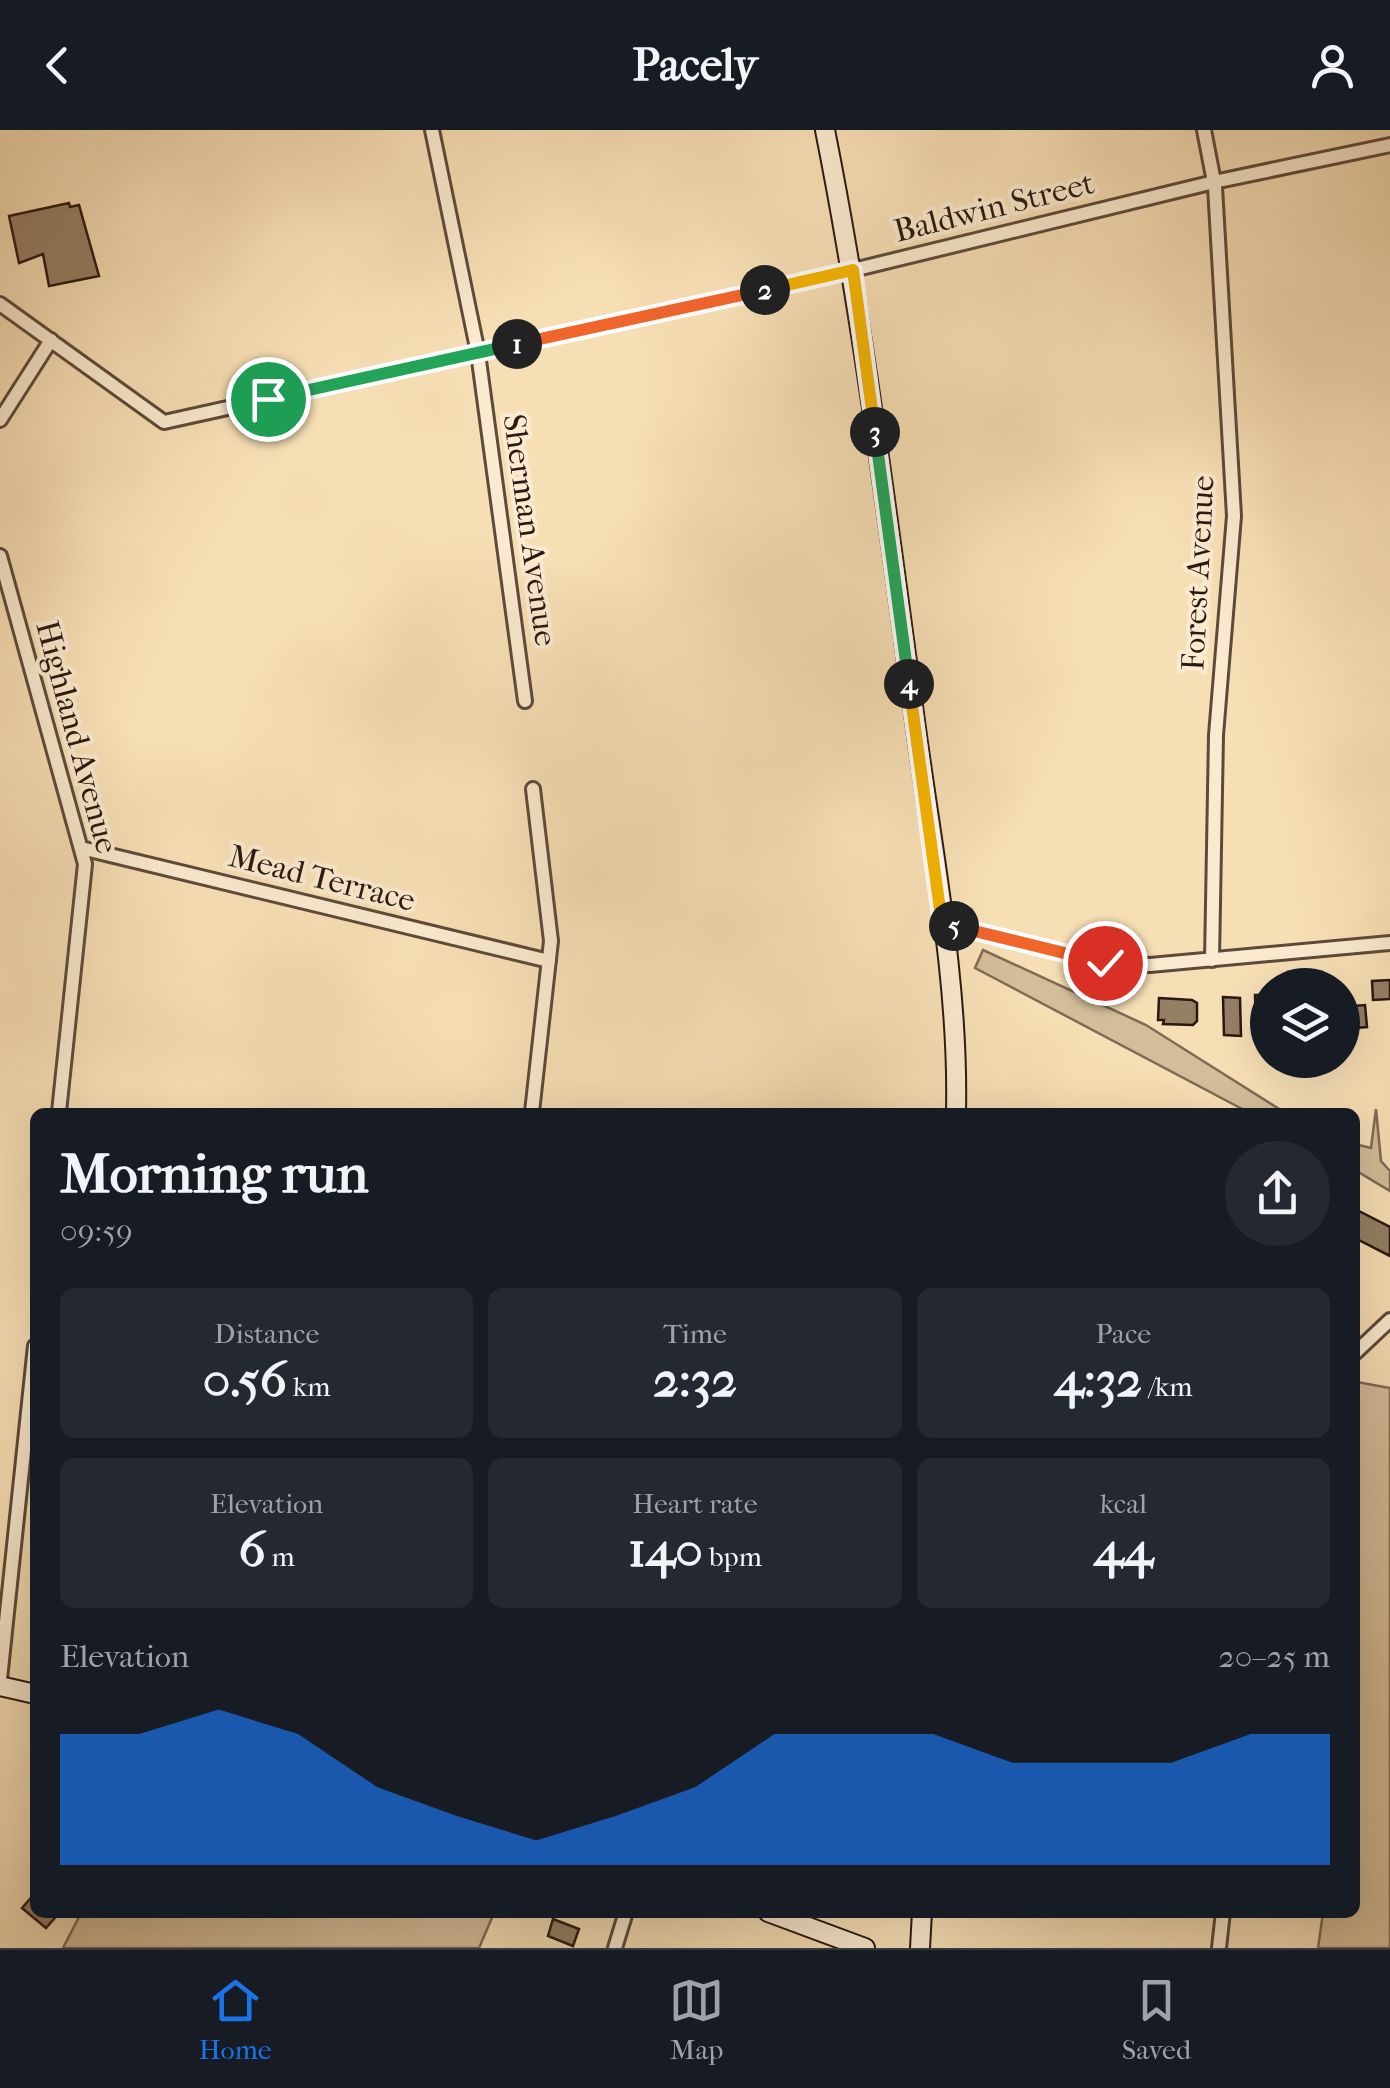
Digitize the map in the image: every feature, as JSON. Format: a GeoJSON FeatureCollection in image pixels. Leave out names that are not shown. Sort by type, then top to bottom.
{"type":"FeatureCollection","features":[{"type":"Feature","properties":{"kind":"street","name":"Sherman Avenue"},"geometry":{"type":"LineString","coordinates":[[432,130],[478,353],[526,701]]}},
{"type":"Feature","properties":{"kind":"street"},"geometry":{"type":"LineString","coordinates":[[825,130],[853,270],[943,932],[953,1026],[956,1108]]}},
{"type":"Feature","properties":{"kind":"street","name":"Forest Avenue"},"geometry":{"type":"LineString","coordinates":[[1204,130],[1214,182],[1234,516],[1216,735],[1212,960]]}},
{"type":"Feature","properties":{"kind":"street","name":"Baldwin Street"},"geometry":{"type":"LineString","coordinates":[[0,304],[164,422],[853,270],[1214,182],[1390,145]]}},
{"type":"Feature","properties":{"kind":"street"},"geometry":{"type":"LineString","coordinates":[[0,420],[51,340]]}},
{"type":"Feature","properties":{"kind":"street","name":"Highland Avenue"},"geometry":{"type":"LineString","coordinates":[[0,556],[86,864],[60,1108]]}},
{"type":"Feature","properties":{"kind":"street"},"geometry":{"type":"LineString","coordinates":[[532,1108],[549,961],[549,916],[534,789]]}},
{"type":"Feature","properties":{"kind":"street","name":"Mead Terrace"},"geometry":{"type":"LineString","coordinates":[[81,848],[549,961]]}},
{"type":"Feature","properties":{"kind":"street"},"geometry":{"type":"LineString","coordinates":[[943,932],[1105,963],[1212,960],[1390,943]]}},
{"type":"Feature","properties":{"kind":"street"},"geometry":{"type":"LineString","coordinates":[[1360,1348],[1390,1320]]}},
{"type":"Feature","properties":{"kind":"street"},"geometry":{"type":"LineString","coordinates":[[30,1394],[0,1683],[30,1692]]}},
{"type":"Feature","properties":{"kind":"street"},"geometry":{"type":"LineString","coordinates":[[615,1948],[624,1918]]}},
{"type":"Feature","properties":{"kind":"street"},"geometry":{"type":"LineString","coordinates":[[784,1918],[865,1948]]}},
{"type":"Feature","properties":{"kind":"street"},"geometry":{"type":"LineString","coordinates":[[920,1948],[922,1918]]}},
{"type":"Feature","properties":{"kind":"street"},"geometry":{"type":"LineString","coordinates":[[1219,1948],[1222,1918]]}},
{"type":"Feature","properties":{"kind":"shaded area"},"geometry":{"type":"Polygon","coordinates":[[[983,950],[1146,1025],[1278,1108],[1240,1108],[975,968],[983,950]]]}},
{"type":"Feature","properties":{"kind":"shaded area"},"geometry":{"type":"Polygon","coordinates":[[[1376,1109],[1381,1161],[1390,1171],[1390,1191],[1360,1173],[1360,1145],[1371,1148],[1376,1109]]]}},
{"type":"Feature","properties":{"kind":"shaded area"},"geometry":{"type":"Polygon","coordinates":[[[1360,1383],[1390,1388],[1390,1948],[1318,1948],[1322,1918],[1360,1918],[1360,1383]]]}},
{"type":"Feature","properties":{"kind":"shaded area"},"geometry":{"type":"Polygon","coordinates":[[[78,1918],[492,1918],[479,1948],[63,1948],[78,1918]]]}},
{"type":"Feature","properties":{"kind":"building"},"geometry":{"type":"Polygon","coordinates":[[[69,203],[70,207],[79,205],[99,276],[49,286],[43,254],[19,263],[9,216],[69,203]]]}},
{"type":"Feature","properties":{"kind":"building"},"geometry":{"type":"Polygon","coordinates":[[[1390,980],[1390,999],[1373,1000],[1372,981],[1390,980]]]}},
{"type":"Feature","properties":{"kind":"building"},"geometry":{"type":"Polygon","coordinates":[[[1223,997],[1240,998],[1241,1036],[1224,1035],[1223,997]]]}},
{"type":"Feature","properties":{"kind":"building"},"geometry":{"type":"Polygon","coordinates":[[[1159,998],[1197,1003],[1197,1021],[1193,1025],[1163,1024],[1164,1020],[1158,1020],[1159,998]]]}},
{"type":"Feature","properties":{"kind":"building"},"geometry":{"type":"Polygon","coordinates":[[[1360,1005],[1365,1005],[1367,1027],[1360,1028],[1360,1005]]]}},
{"type":"Feature","properties":{"kind":"building"},"geometry":{"type":"Polygon","coordinates":[[[1360,1212],[1390,1227],[1390,1256],[1360,1241],[1360,1212]]]}},
{"type":"Feature","properties":{"kind":"building"},"geometry":{"type":"Polygon","coordinates":[[[30,1899],[30,1915],[22,1908],[30,1899]]]}},
{"type":"Feature","properties":{"kind":"building"},"geometry":{"type":"Polygon","coordinates":[[[34,1918],[55,1918],[46,1928],[34,1918]]]}},
{"type":"Feature","properties":{"kind":"building"},"geometry":{"type":"Polygon","coordinates":[[[553,1919],[579,1929],[573,1946],[548,1936],[553,1919]]]}},
{"type":"Feature","properties":{"kind":"route"},"geometry":{"type":"LineString","coordinates":[[268,399],[853,270],[942,924],[978,929],[1105,963]]}}]}
